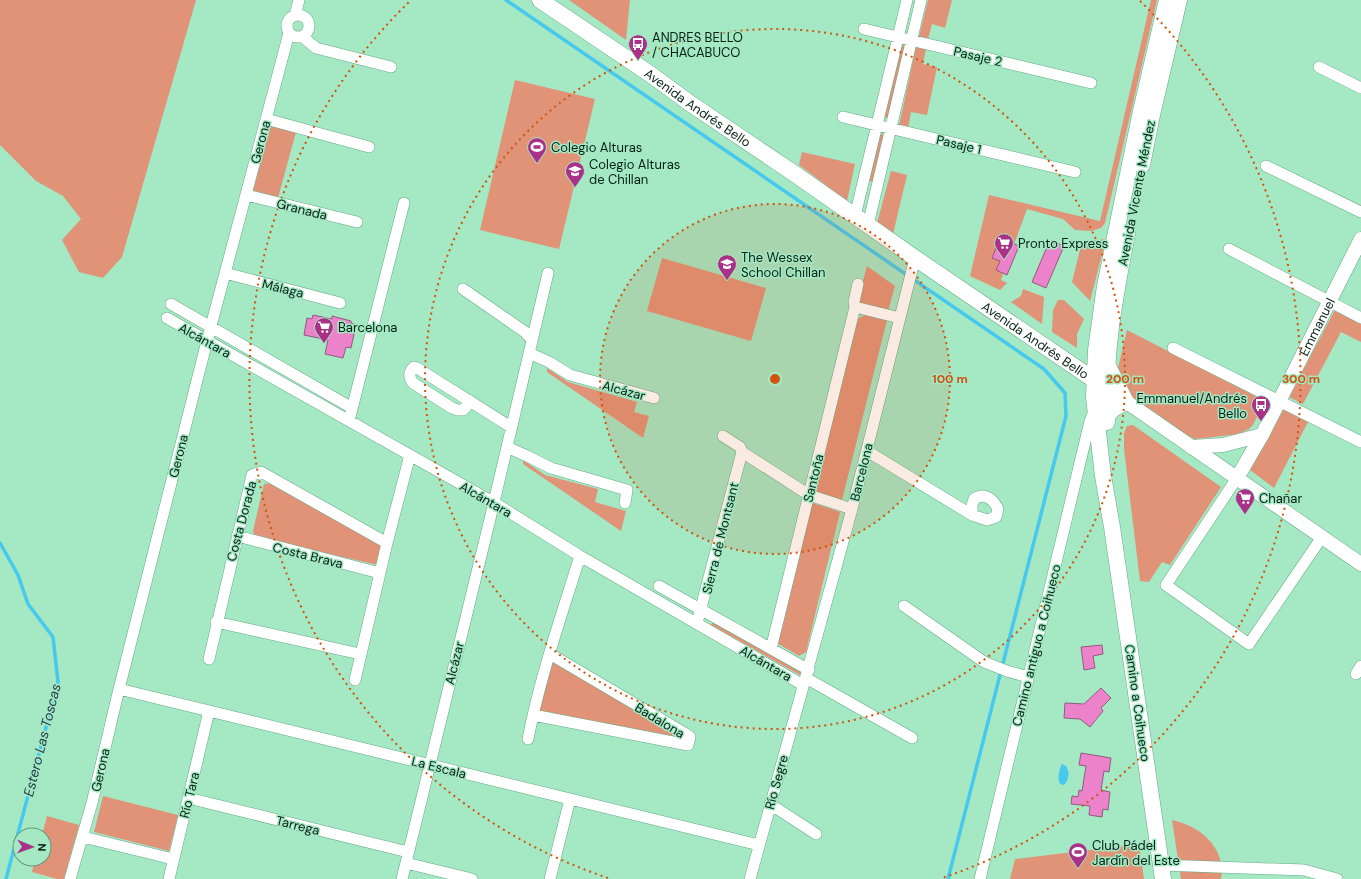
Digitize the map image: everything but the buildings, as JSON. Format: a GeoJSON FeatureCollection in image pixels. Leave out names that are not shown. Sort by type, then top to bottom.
{"type":"FeatureCollection","features":[{"type":"Feature","properties":{"kind":"main road","name":"Avenida Andrés Bello"},"geometry":{"type":"LineString","coordinates":[[540,0],[650,74],[861,221],[913,265],[1100,384]]}},
{"type":"Feature","properties":{"kind":"main road","name":"Avenida Vicente Méndez"},"geometry":{"type":"LineString","coordinates":[[1100,384],[1097,345],[1106,286],[1141,111],[1167,0]]}},
{"type":"Feature","properties":{"kind":"main road","name":"Avenida Vicente Méndez"},"geometry":{"type":"LineString","coordinates":[[1100,384],[1107,362],[1124,248],[1152,115],[1179,0]]}},
{"type":"Feature","properties":{"kind":"main road"},"geometry":{"type":"LineString","coordinates":[[1076,368],[1087,370],[1090,369],[1097,345]]}},
{"type":"Feature","properties":{"kind":"main road"},"geometry":{"type":"LineString","coordinates":[[1102,415],[1126,402],[1107,362]]}},
{"type":"Feature","properties":{"kind":"main road","name":"Camino a Coihueco"},"geometry":{"type":"LineString","coordinates":[[1100,384],[1103,476],[1112,527],[1162,872]]}},
{"type":"Feature","properties":{"kind":"street","name":"Gerona"},"geometry":{"type":"LineString","coordinates":[[70,879],[83,837],[207,341],[289,33],[287,23],[295,15],[299,0]]}},
{"type":"Feature","properties":{"kind":"street"},"geometry":{"type":"LineString","coordinates":[[861,221],[877,125],[907,0]]}},
{"type":"Feature","properties":{"kind":"street"},"geometry":{"type":"LineString","coordinates":[[861,221],[891,128],[921,0]]}},
{"type":"Feature","properties":{"kind":"street"},"geometry":{"type":"LineString","coordinates":[[289,33],[297,38],[303,37],[308,32],[310,24],[306,17],[303,15],[295,15]]}},
{"type":"Feature","properties":{"kind":"street","name":"Pasaje 2"},"geometry":{"type":"LineString","coordinates":[[864,29],[1091,83]]}},
{"type":"Feature","properties":{"kind":"street"},"geometry":{"type":"LineString","coordinates":[[303,37],[316,48],[391,68]]}},
{"type":"Feature","properties":{"kind":"street"},"geometry":{"type":"LineString","coordinates":[[1319,67],[1361,88]]}},
{"type":"Feature","properties":{"kind":"street","name":"Pasaje 1"},"geometry":{"type":"LineString","coordinates":[[843,117],[1075,172]]}},
{"type":"Feature","properties":{"kind":"street"},"geometry":{"type":"LineString","coordinates":[[266,119],[369,147]]}},
{"type":"Feature","properties":{"kind":"street"},"geometry":{"type":"LineString","coordinates":[[1266,166],[1361,212]]}},
{"type":"Feature","properties":{"kind":"street","name":"Granada"},"geometry":{"type":"LineString","coordinates":[[246,195],[357,222]]}},
{"type":"Feature","properties":{"kind":"street"},"geometry":{"type":"LineString","coordinates":[[349,421],[404,203]]}},
{"type":"Feature","properties":{"kind":"street","name":"Emmanuel"},"geometry":{"type":"LineString","coordinates":[[1237,478],[1262,435],[1361,239]]}},
{"type":"Feature","properties":{"kind":"street"},"geometry":{"type":"LineString","coordinates":[[1229,249],[1361,318]]}},
{"type":"Feature","properties":{"kind":"street","name":"Barcelona"},"geometry":{"type":"LineString","coordinates":[[806,678],[852,509],[913,265]]}},
{"type":"Feature","properties":{"kind":"street","name":"Málaga"},"geometry":{"type":"LineString","coordinates":[[225,273],[340,303]]}},
{"type":"Feature","properties":{"kind":"street","name":"Alcázar"},"geometry":{"type":"LineString","coordinates":[[402,879],[548,273]]}},
{"type":"Feature","properties":{"kind":"street","name":"Santoña"},"geometry":{"type":"LineString","coordinates":[[771,649],[855,307],[854,302],[858,284]]}},
{"type":"Feature","properties":{"kind":"street"},"geometry":{"type":"LineString","coordinates":[[463,289],[525,332],[532,340]]}},
{"type":"Feature","properties":{"kind":"street","name":"Alcántara"},"geometry":{"type":"LineString","coordinates":[[171,304],[352,408]]}},
{"type":"Feature","properties":{"kind":"street"},"geometry":{"type":"LineString","coordinates":[[855,307],[900,318]]}},
{"type":"Feature","properties":{"kind":"street","name":"Alcántara"},"geometry":{"type":"LineString","coordinates":[[167,318],[493,502],[580,556],[697,623],[806,678],[912,738]]}},
{"type":"Feature","properties":{"kind":"street"},"geometry":{"type":"LineString","coordinates":[[1173,348],[1361,442]]}},
{"type":"Feature","properties":{"kind":"street","name":"Alcázar"},"geometry":{"type":"LineString","coordinates":[[529,353],[549,362],[570,375],[654,398]]}},
{"type":"Feature","properties":{"kind":"street"},"geometry":{"type":"LineString","coordinates":[[469,400],[463,410],[452,408],[413,383],[410,379],[411,370],[414,367],[417,368],[469,400],[511,427]]}},
{"type":"Feature","properties":{"kind":"street","name":"Avenida Andrés Bello"},"geometry":{"type":"LineString","coordinates":[[1100,384],[1361,564]]}},
{"type":"Feature","properties":{"kind":"street","name":"Camino antiguo a Coihueco"},"geometry":{"type":"LineString","coordinates":[[980,879],[1090,421],[1092,416],[1102,415]]}},
{"type":"Feature","properties":{"kind":"street"},"geometry":{"type":"LineString","coordinates":[[1191,447],[1223,445],[1262,435]]}},
{"type":"Feature","properties":{"kind":"street"},"geometry":{"type":"LineString","coordinates":[[723,436],[740,447],[742,452],[809,495],[852,509]]}},
{"type":"Feature","properties":{"kind":"street"},"geometry":{"type":"LineString","coordinates":[[507,446],[551,468],[627,490],[625,503]]}},
{"type":"Feature","properties":{"kind":"street"},"geometry":{"type":"LineString","coordinates":[[866,451],[972,515]]}},
{"type":"Feature","properties":{"kind":"street","name":"Sierra de Montsant"},"geometry":{"type":"LineString","coordinates":[[697,623],[702,610],[742,452]]}},
{"type":"Feature","properties":{"kind":"street"},"geometry":{"type":"LineString","coordinates":[[354,680],[410,455]]}},
{"type":"Feature","properties":{"kind":"street","name":"Costa Dorada"},"geometry":{"type":"LineString","coordinates":[[209,659],[216,622],[252,475],[261,472],[387,543]]}},
{"type":"Feature","properties":{"kind":"street"},"geometry":{"type":"LineString","coordinates":[[1237,478],[1166,586],[1249,644],[1322,537]]}},
{"type":"Feature","properties":{"kind":"street","name":"Costa Brava"},"geometry":{"type":"LineString","coordinates":[[237,536],[380,573]]}},
{"type":"Feature","properties":{"kind":"street"},"geometry":{"type":"LineString","coordinates":[[528,739],[550,654],[580,556]]}},
{"type":"Feature","properties":{"kind":"street","name":"Alcántara"},"geometry":{"type":"LineString","coordinates":[[659,586],[771,649],[806,678]]}},
{"type":"Feature","properties":{"kind":"street"},"geometry":{"type":"LineString","coordinates":[[904,606],[984,662],[1028,677]]}},
{"type":"Feature","properties":{"kind":"street"},"geometry":{"type":"LineString","coordinates":[[216,622],[360,654]]}},
{"type":"Feature","properties":{"kind":"street","name":"Badalona"},"geometry":{"type":"LineString","coordinates":[[533,715],[688,745],[690,737],[686,734],[550,654]]}},
{"type":"Feature","properties":{"kind":"street","name":"Río Segre"},"geometry":{"type":"LineString","coordinates":[[750,879],[806,678]]}},
{"type":"Feature","properties":{"kind":"street","name":"La Escala"},"geometry":{"type":"LineString","coordinates":[[119,689],[759,845]]}},
{"type":"Feature","properties":{"kind":"street","name":"Río Tara"},"geometry":{"type":"LineString","coordinates":[[169,879],[210,711]]}},
{"type":"Feature","properties":{"kind":"street","name":"Tarrega"},"geometry":{"type":"LineString","coordinates":[[188,798],[408,852]]}},
{"type":"Feature","properties":{"kind":"street"},"geometry":{"type":"LineString","coordinates":[[550,879],[570,799]]}},
{"type":"Feature","properties":{"kind":"street"},"geometry":{"type":"LineString","coordinates":[[770,804],[816,834]]}},
{"type":"Feature","properties":{"kind":"street"},"geometry":{"type":"LineString","coordinates":[[83,837],[173,859]]}},
{"type":"Feature","properties":{"kind":"street"},"geometry":{"type":"LineString","coordinates":[[406,863],[472,879]]}},
{"type":"Feature","properties":{"kind":"street"},"geometry":{"type":"LineString","coordinates":[[1162,872],[1304,870],[1337,879]]}},
{"type":"Feature","properties":{"kind":"shaded area"},"geometry":{"type":"Polygon","coordinates":[[[0,0],[196,0],[122,257],[103,278],[79,272],[62,240],[81,219],[63,196],[36,181],[0,145],[0,0]]]}},
{"type":"Feature","properties":{"kind":"shaded area"},"geometry":{"type":"Polygon","coordinates":[[[569,0],[630,0],[626,40],[569,0]]]}},
{"type":"Feature","properties":{"kind":"shaded area"},"geometry":{"type":"Polygon","coordinates":[[[928,0],[952,0],[945,28],[932,24],[928,39],[919,37],[928,0]]]}},
{"type":"Feature","properties":{"kind":"shaded area"},"geometry":{"type":"Polygon","coordinates":[[[1151,0],[1157,0],[1105,223],[1101,228],[1091,231],[1075,230],[1063,219],[1027,209],[1001,280],[1007,283],[1000,290],[970,276],[989,195],[1100,221],[1151,0]]]}},
{"type":"Feature","properties":{"kind":"shaded area"},"geometry":{"type":"Polygon","coordinates":[[[901,45],[905,46],[888,118],[884,117],[901,45]]]}},
{"type":"Feature","properties":{"kind":"shaded area"},"geometry":{"type":"Polygon","coordinates":[[[916,47],[926,49],[923,64],[937,67],[927,115],[911,112],[908,128],[899,126],[916,47]]]}},
{"type":"Feature","properties":{"kind":"shaded area","name":"Colegio Alturas"},"geometry":{"type":"Polygon","coordinates":[[[515,80],[595,99],[559,249],[480,230],[515,80]]]}},
{"type":"Feature","properties":{"kind":"shaded area"},"geometry":{"type":"Polygon","coordinates":[[[271,125],[296,132],[278,198],[253,191],[271,125]]]}},
{"type":"Feature","properties":{"kind":"shaded area"},"geometry":{"type":"Polygon","coordinates":[[[880,134],[884,135],[873,182],[869,181],[880,134]]]}},
{"type":"Feature","properties":{"kind":"shaded area"},"geometry":{"type":"Polygon","coordinates":[[[802,152],[855,164],[847,201],[799,165],[802,152]]]}},
{"type":"Feature","properties":{"kind":"shaded area"},"geometry":{"type":"Polygon","coordinates":[[[891,171],[907,175],[893,234],[877,223],[891,171]]]}},
{"type":"Feature","properties":{"kind":"shaded area"},"geometry":{"type":"Polygon","coordinates":[[[1106,239],[1090,301],[1072,282],[1082,242],[1106,239]]]}},
{"type":"Feature","properties":{"kind":"shaded area"},"geometry":{"type":"Polygon","coordinates":[[[662,258],[766,288],[751,341],[647,311],[662,258]]]}},
{"type":"Feature","properties":{"kind":"shaded area"},"geometry":{"type":"Polygon","coordinates":[[[867,266],[895,286],[888,311],[857,303],[867,266]]]}},
{"type":"Feature","properties":{"kind":"shaded area"},"geometry":{"type":"Polygon","coordinates":[[[1023,289],[1044,297],[1042,324],[1011,302],[1021,296],[1023,289]]]}},
{"type":"Feature","properties":{"kind":"shaded area"},"geometry":{"type":"Polygon","coordinates":[[[1058,300],[1064,300],[1084,319],[1077,334],[1077,348],[1052,332],[1053,310],[1058,300]]]}},
{"type":"Feature","properties":{"kind":"shaded area"},"geometry":{"type":"Polygon","coordinates":[[[1336,308],[1361,321],[1361,342],[1341,332],[1303,404],[1289,397],[1336,308]]]}},
{"type":"Feature","properties":{"kind":"shaded area"},"geometry":{"type":"Polygon","coordinates":[[[866,314],[887,320],[842,500],[815,491],[858,319],[866,314]]]}},
{"type":"Feature","properties":{"kind":"shaded area"},"geometry":{"type":"Polygon","coordinates":[[[1127,330],[1265,401],[1253,425],[1249,429],[1238,434],[1195,439],[1186,435],[1137,404],[1127,393],[1117,372],[1127,330]]]}},
{"type":"Feature","properties":{"kind":"shaded area"},"geometry":{"type":"Polygon","coordinates":[[[547,368],[568,382],[637,402],[634,412],[649,416],[643,438],[547,372],[547,368]]]}},
{"type":"Feature","properties":{"kind":"shaded area"},"geometry":{"type":"Polygon","coordinates":[[[1284,409],[1308,422],[1274,488],[1250,470],[1284,409]]]}},
{"type":"Feature","properties":{"kind":"shaded area"},"geometry":{"type":"Polygon","coordinates":[[[1133,425],[1221,487],[1170,565],[1162,562],[1149,582],[1140,581],[1124,449],[1124,433],[1127,426],[1133,425]]]}},
{"type":"Feature","properties":{"kind":"shaded area"},"geometry":{"type":"Polygon","coordinates":[[[523,460],[545,475],[598,489],[595,502],[626,511],[621,531],[523,464],[523,460]]]}},
{"type":"Feature","properties":{"kind":"shaded area"},"geometry":{"type":"Polygon","coordinates":[[[272,483],[383,547],[378,565],[255,537],[253,531],[264,484],[272,483]]]}},
{"type":"Feature","properties":{"kind":"shaded area"},"geometry":{"type":"Polygon","coordinates":[[[812,503],[840,512],[806,652],[799,656],[777,643],[812,503]]]}},
{"type":"Feature","properties":{"kind":"shaded area"},"geometry":{"type":"Polygon","coordinates":[[[713,621],[802,672],[800,675],[711,625],[713,621]]]}},
{"type":"Feature","properties":{"kind":"shaded area"},"geometry":{"type":"Polygon","coordinates":[[[552,657],[687,736],[687,741],[535,713],[552,657]]]}},
{"type":"Feature","properties":{"kind":"shaded area"},"geometry":{"type":"Polygon","coordinates":[[[103,796],[178,815],[169,851],[94,832],[103,796]]]}},
{"type":"Feature","properties":{"kind":"shaded area"},"geometry":{"type":"Polygon","coordinates":[[[47,816],[79,825],[64,879],[57,879],[32,872],[33,867],[52,867],[52,827],[44,827],[47,816]]]}},
{"type":"Feature","properties":{"kind":"shaded area"},"geometry":{"type":"Polygon","coordinates":[[[1172,820],[1192,827],[1209,840],[1219,857],[1221,879],[1181,879],[1172,820]]]}},
{"type":"Feature","properties":{"kind":"shaded area","name":"Club Pádel Jardín del Este"},"geometry":{"type":"Polygon","coordinates":[[[1139,844],[1144,879],[1010,879],[1015,859],[1139,844]]]}},
{"type":"Feature","properties":{"kind":"water"},"geometry":{"type":"Polygon","coordinates":[[[1062,764],[1066,766],[1068,773],[1067,781],[1064,785],[1060,784],[1059,779],[1059,771],[1062,764]]]}},
{"type":"Feature","properties":{"kind":"waterway"},"geometry":{"type":"LineString","coordinates":[[506,0],[1044,369],[1065,393],[1066,416],[948,879]]}},
{"type":"Feature","properties":{"kind":"waterway","name":"Estero Las Toscas"},"geometry":{"type":"LineString","coordinates":[[0,543],[18,575],[28,604],[53,637],[58,682],[6,879]]}},
{"type":"Feature","properties":{"kind":"place","name":"ANDRES BELLO / CHACABUCO"},"geometry":{"type":"Point","coordinates":[638,61]}},
{"type":"Feature","properties":{"kind":"place","name":"Colegio Alturas"},"geometry":{"type":"Point","coordinates":[537,164]}},
{"type":"Feature","properties":{"kind":"place","name":"Colegio Alturas de Chillan"},"geometry":{"type":"Point","coordinates":[575,188]}},
{"type":"Feature","properties":{"kind":"place","name":"Pronto Express"},"geometry":{"type":"Point","coordinates":[1004,260]}},
{"type":"Feature","properties":{"kind":"place","name":"The Wessex School Chillan"},"geometry":{"type":"Point","coordinates":[727,281]}},
{"type":"Feature","properties":{"kind":"place","name":"Barcelona"},"geometry":{"type":"Point","coordinates":[324,344]}},
{"type":"Feature","properties":{"kind":"place","name":"Emmanuel/Andrés Bello"},"geometry":{"type":"Point","coordinates":[1261,422]}},
{"type":"Feature","properties":{"kind":"place","name":"Chañar"},"geometry":{"type":"Point","coordinates":[1245,515]}},
{"type":"Feature","properties":{"kind":"place","name":"Club Pádel Jardín del Este"},"geometry":{"type":"Point","coordinates":[1078,869]}}]}
